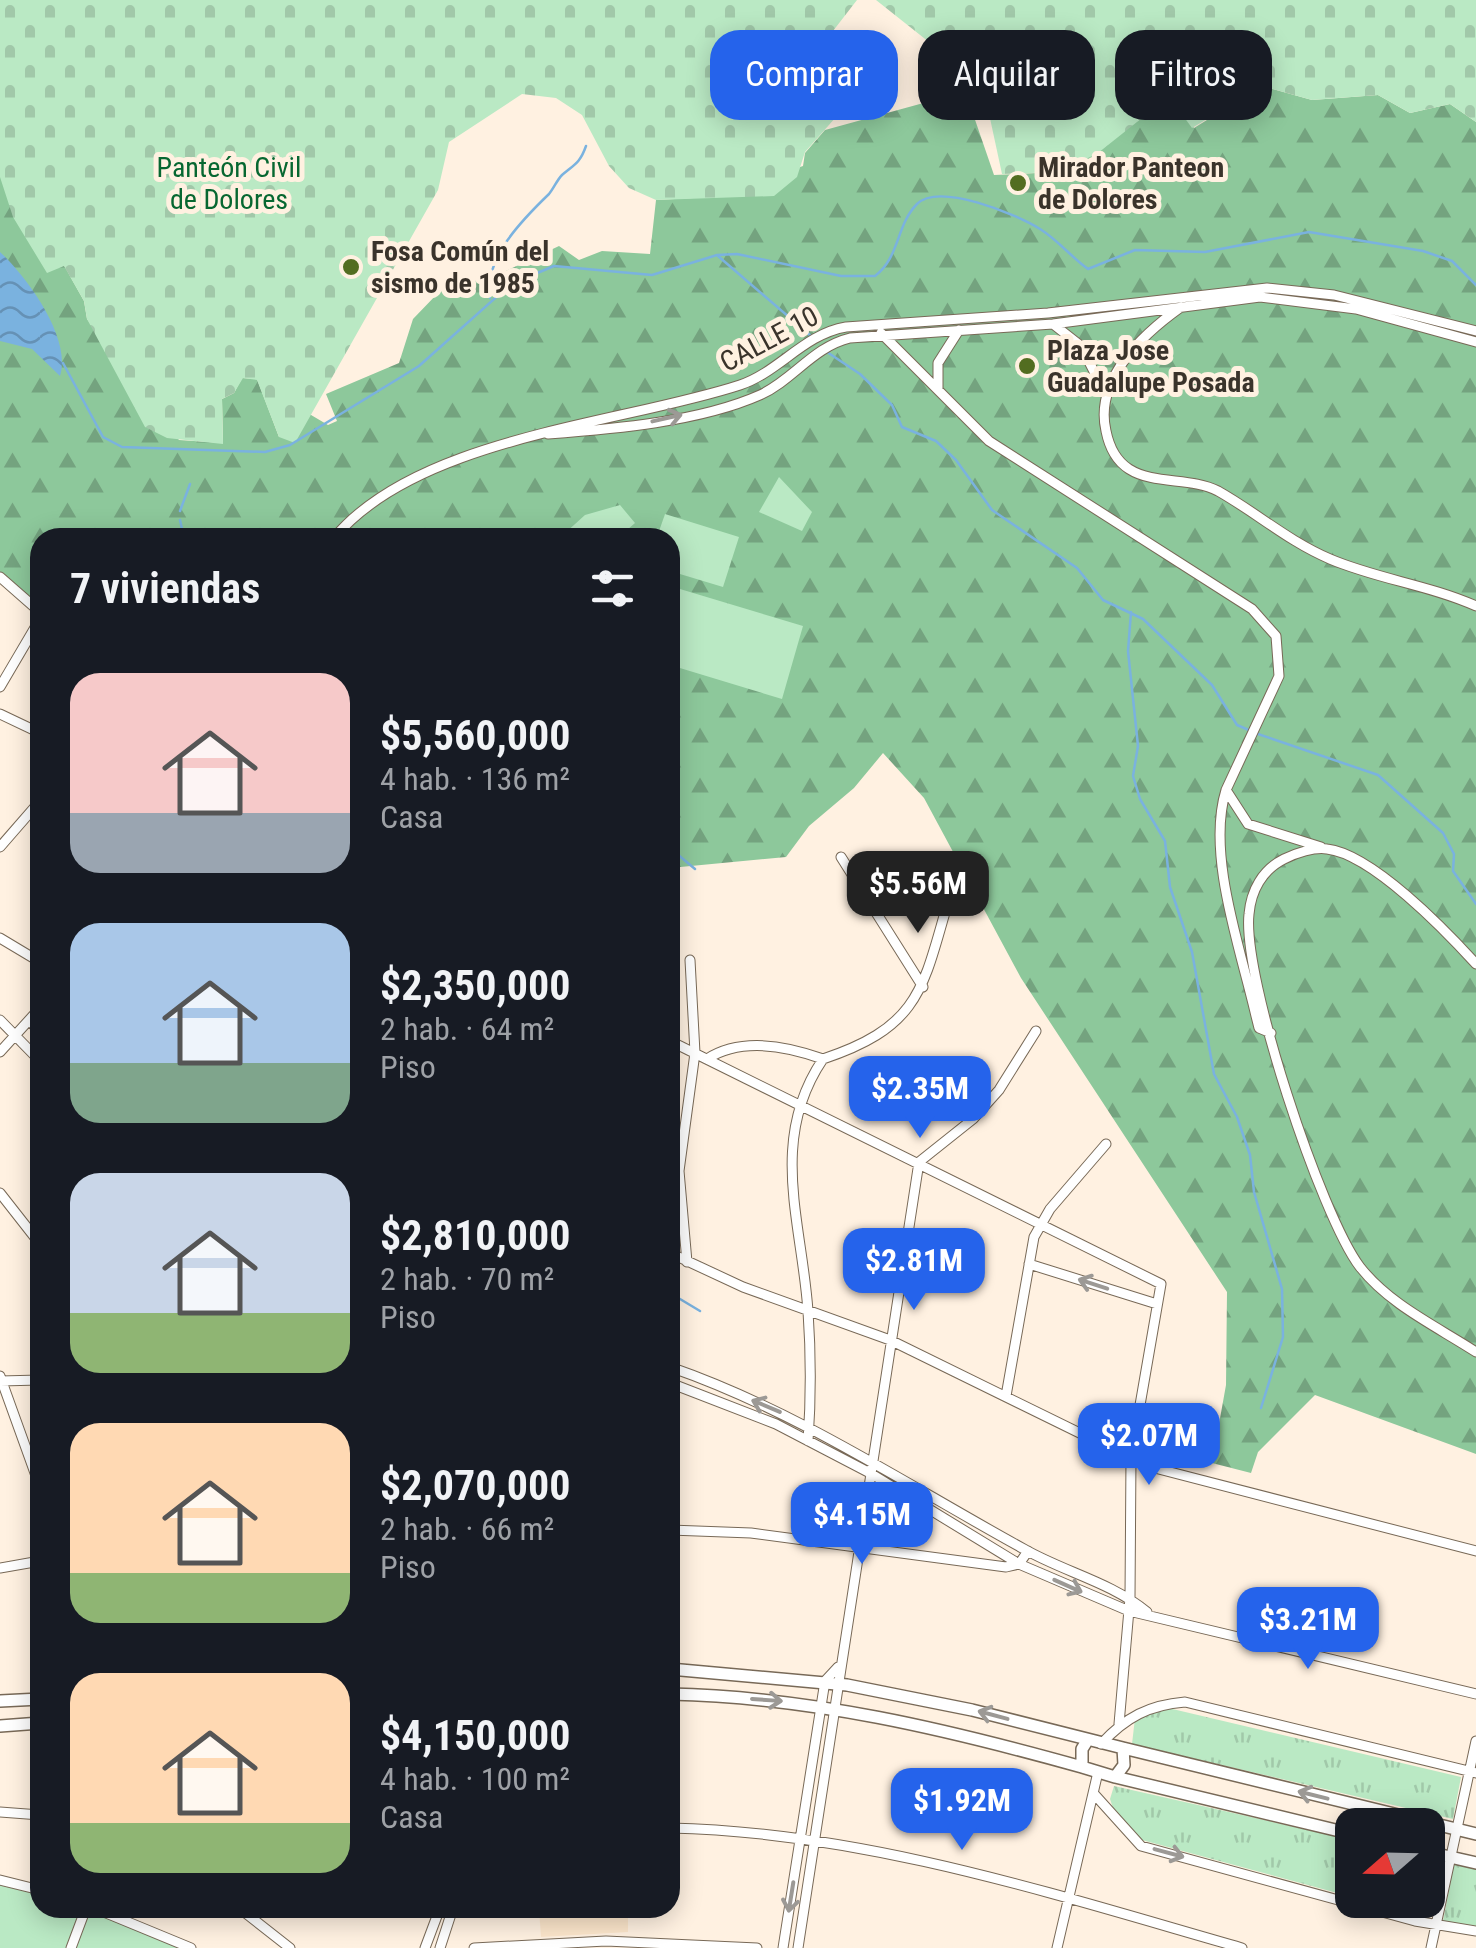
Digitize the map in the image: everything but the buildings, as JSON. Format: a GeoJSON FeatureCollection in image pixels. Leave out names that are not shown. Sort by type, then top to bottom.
{"type":"FeatureCollection","features":[{"type":"Feature","properties":{"kind":"main road"},"geometry":{"type":"LineString","coordinates":[[680,1670],[831,1682],[972,1710],[1476,1834]]}},
{"type":"Feature","properties":{"kind":"main road"},"geometry":{"type":"LineString","coordinates":[[680,1695],[827,1706],[968,1735],[1114,1777],[1335,1830]]}},
{"type":"Feature","properties":{"kind":"main road"},"geometry":{"type":"LineString","coordinates":[[0,1702],[30,1699]]}},
{"type":"Feature","properties":{"kind":"main road"},"geometry":{"type":"LineString","coordinates":[[0,1726],[30,1724]]}},
{"type":"Feature","properties":{"kind":"main road"},"geometry":{"type":"LineString","coordinates":[[1082,1766],[1080,1758],[1088,1741]]}},
{"type":"Feature","properties":{"kind":"main road"},"geometry":{"type":"LineString","coordinates":[[1114,1777],[1124,1765],[1123,1748]]}},
{"type":"Feature","properties":{"kind":"main road"},"geometry":{"type":"LineString","coordinates":[[1445,1856],[1476,1863]]}},
{"type":"Feature","properties":{"kind":"street"},"geometry":{"type":"LineString","coordinates":[[1050,318],[1282,288],[1376,304],[1476,331]]}},
{"type":"Feature","properties":{"kind":"street"},"geometry":{"type":"LineString","coordinates":[[1050,318],[1281,298],[1356,310],[1476,342]]}},
{"type":"Feature","properties":{"kind":"street"},"geometry":{"type":"LineString","coordinates":[[1184,305],[1145,335],[1106,395],[1103,420],[1108,444],[1128,468],[1205,486],[1278,534],[1333,561],[1444,592],[1476,606]]}},
{"type":"Feature","properties":{"kind":"street"},"geometry":{"type":"LineString","coordinates":[[938,390],[938,363],[968,318]]}},
{"type":"Feature","properties":{"kind":"street"},"geometry":{"type":"LineString","coordinates":[[1050,318],[1081,346],[1106,395]]}},
{"type":"Feature","properties":{"kind":"street","name":"CALLE 10"},"geometry":{"type":"LineString","coordinates":[[344,528],[370,501],[482,452],[535,435],[742,384],[814,338],[872,324],[1050,318]]}},
{"type":"Feature","properties":{"kind":"street","name":"CALLE 10"},"geometry":{"type":"LineString","coordinates":[[535,435],[651,422],[740,402],[782,382],[826,347],[881,334],[958,331],[1050,318]]}},
{"type":"Feature","properties":{"kind":"street"},"geometry":{"type":"LineString","coordinates":[[872,324],[998,448],[1252,609],[1276,636],[1279,676],[1238,760],[1219,814],[1221,852],[1256,1016],[1260,1028],[1271,1034]]}},
{"type":"Feature","properties":{"kind":"street"},"geometry":{"type":"LineString","coordinates":[[0,577],[30,606]]}},
{"type":"Feature","properties":{"kind":"street"},"geometry":{"type":"LineString","coordinates":[[0,687],[30,633]]}},
{"type":"Feature","properties":{"kind":"street"},"geometry":{"type":"LineString","coordinates":[[0,714],[30,728]]}},
{"type":"Feature","properties":{"kind":"street"},"geometry":{"type":"LineString","coordinates":[[1226,790],[1248,824],[1361,864],[1411,899],[1476,964]]}},
{"type":"Feature","properties":{"kind":"street"},"geometry":{"type":"LineString","coordinates":[[0,848],[30,813]]}},
{"type":"Feature","properties":{"kind":"street"},"geometry":{"type":"LineString","coordinates":[[1324,848],[1276,864],[1256,886],[1251,900],[1249,939],[1271,1034],[1326,1202],[1359,1265],[1409,1311],[1476,1352]]}},
{"type":"Feature","properties":{"kind":"street"},"geometry":{"type":"LineString","coordinates":[[841,857],[923,987]]}},
{"type":"Feature","properties":{"kind":"street"},"geometry":{"type":"LineString","coordinates":[[708,1059],[736,1047],[776,1047],[823,1058],[880,1034],[903,1016],[923,987],[950,895]]}},
{"type":"Feature","properties":{"kind":"street"},"geometry":{"type":"LineString","coordinates":[[0,938],[30,956]]}},
{"type":"Feature","properties":{"kind":"street"},"geometry":{"type":"LineString","coordinates":[[680,1165],[695,1053],[690,960]]}},
{"type":"Feature","properties":{"kind":"street"},"geometry":{"type":"LineString","coordinates":[[0,1020],[30,1049]]}},
{"type":"Feature","properties":{"kind":"street"},"geometry":{"type":"LineString","coordinates":[[0,1052],[30,1022]]}},
{"type":"Feature","properties":{"kind":"street"},"geometry":{"type":"LineString","coordinates":[[783,1948],[800,1836],[831,1682],[838,1667],[859,1547],[920,1162],[973,1119],[999,1090],[1036,1031]]}},
{"type":"Feature","properties":{"kind":"street"},"geometry":{"type":"LineString","coordinates":[[680,1046],[1160,1284],[1131,1457],[1130,1598],[1118,1724]]}},
{"type":"Feature","properties":{"kind":"street"},"geometry":{"type":"LineString","coordinates":[[808,1442],[808,1309],[795,1235],[791,1179],[800,1104],[823,1058]]}},
{"type":"Feature","properties":{"kind":"street"},"geometry":{"type":"LineString","coordinates":[[1006,1396],[1040,1223],[1106,1144]]}},
{"type":"Feature","properties":{"kind":"street"},"geometry":{"type":"LineString","coordinates":[[680,1182],[688,1262]]}},
{"type":"Feature","properties":{"kind":"street"},"geometry":{"type":"LineString","coordinates":[[0,1193],[30,1231]]}},
{"type":"Feature","properties":{"kind":"street"},"geometry":{"type":"LineString","coordinates":[[680,1258],[890,1340],[1147,1466],[1476,1550]]}},
{"type":"Feature","properties":{"kind":"street"},"geometry":{"type":"LineString","coordinates":[[1029,1264],[1157,1304]]}},
{"type":"Feature","properties":{"kind":"street"},"geometry":{"type":"LineString","coordinates":[[680,1371],[872,1459],[1028,1552],[1130,1598],[1149,1614]]}},
{"type":"Feature","properties":{"kind":"street"},"geometry":{"type":"LineString","coordinates":[[30,1380],[1,1379],[30,1452]]}},
{"type":"Feature","properties":{"kind":"street"},"geometry":{"type":"LineString","coordinates":[[680,1387],[808,1442],[870,1473],[1020,1564],[1129,1611],[1476,1694]]}},
{"type":"Feature","properties":{"kind":"street"},"geometry":{"type":"LineString","coordinates":[[680,1530],[750,1533],[1006,1567],[1020,1564],[1028,1552]]}},
{"type":"Feature","properties":{"kind":"street"},"geometry":{"type":"LineString","coordinates":[[0,1568],[30,1563]]}},
{"type":"Feature","properties":{"kind":"street"},"geometry":{"type":"LineString","coordinates":[[1101,1744],[1118,1724],[1154,1705],[1185,1702],[1472,1772]]}},
{"type":"Feature","properties":{"kind":"street"},"geometry":{"type":"LineString","coordinates":[[798,1948],[827,1706]]}},
{"type":"Feature","properties":{"kind":"street"},"geometry":{"type":"LineString","coordinates":[[1431,1948],[1476,1742]]}},
{"type":"Feature","properties":{"kind":"street"},"geometry":{"type":"LineString","coordinates":[[1057,1948],[1098,1772]]}},
{"type":"Feature","properties":{"kind":"street"},"geometry":{"type":"LineString","coordinates":[[1095,1795],[1141,1846],[1476,1931]]}},
{"type":"Feature","properties":{"kind":"street"},"geometry":{"type":"LineString","coordinates":[[0,1812],[30,1815]]}},
{"type":"Feature","properties":{"kind":"street"},"geometry":{"type":"LineString","coordinates":[[680,1829],[814,1838],[1070,1899],[1242,1948]]}},
{"type":"Feature","properties":{"kind":"street"},"geometry":{"type":"LineString","coordinates":[[0,1880],[30,1888]]}},
{"type":"Feature","properties":{"kind":"street"},"geometry":{"type":"LineString","coordinates":[[71,1948],[83,1918]]}},
{"type":"Feature","properties":{"kind":"street"},"geometry":{"type":"LineString","coordinates":[[115,1918],[191,1948]]}},
{"type":"Feature","properties":{"kind":"street"},"geometry":{"type":"LineString","coordinates":[[252,1918],[290,1948]]}},
{"type":"Feature","properties":{"kind":"street"},"geometry":{"type":"LineString","coordinates":[[426,1948],[436,1918]]}},
{"type":"Feature","properties":{"kind":"street"},"geometry":{"type":"LineString","coordinates":[[440,1948],[450,1918]]}},
{"type":"Feature","properties":{"kind":"street"},"geometry":{"type":"LineString","coordinates":[[474,1948],[606,1941],[757,1948]]}},
{"type":"Feature","properties":{"kind":"shaded area"},"geometry":{"type":"Polygon","coordinates":[[[540,1918],[628,1918],[628,1932],[541,1937],[540,1918]]]}},
{"type":"Feature","properties":{"kind":"green space","name":"Panteón Civil de Dolores"},"geometry":{"type":"Polygon","coordinates":[[[0,0],[857,0],[834,30],[710,30],[710,120],[833,120],[805,152],[797,177],[774,196],[656,200],[629,188],[609,166],[582,115],[556,98],[522,94],[449,142],[438,190],[295,443],[279,437],[257,380],[243,378],[234,393],[222,399],[223,444],[167,438],[145,427],[87,319],[84,301],[64,266],[47,273],[13,217],[0,177],[0,0]]]}},
{"type":"Feature","properties":{"kind":"green space"},"geometry":{"type":"Polygon","coordinates":[[[876,0],[1476,0],[1476,122],[1450,104],[1410,113],[1378,95],[1312,100],[1272,89],[1272,30],[1115,30],[1115,120],[1139,120],[1098,153],[1060,172],[1002,174],[990,120],[1095,120],[1095,30],[918,30],[918,33],[876,0]]]}},
{"type":"Feature","properties":{"kind":"green space"},"geometry":{"type":"Polygon","coordinates":[[[1272,89],[1312,100],[1378,95],[1410,113],[1450,104],[1476,122],[1476,1454],[1315,1395],[1258,1452],[1251,1473],[1212,1463],[1226,1385],[1227,1292],[1021,978],[924,798],[883,753],[854,788],[809,826],[786,857],[680,867],[680,528],[30,528],[30,603],[0,575],[0,151],[84,301],[87,319],[179,440],[223,443],[222,399],[234,393],[242,378],[257,379],[279,437],[306,412],[328,425],[337,421],[326,394],[399,363],[413,319],[439,292],[506,271],[559,246],[579,260],[602,251],[650,254],[656,200],[712,197],[803,166],[805,153],[825,130],[861,120],[898,120],[898,110],[918,105],[918,120],[975,120],[994,175],[1060,172],[1139,120],[1187,120],[1194,128],[1207,120],[1272,120],[1272,89]]]}},
{"type":"Feature","properties":{"kind":"green space"},"geometry":{"type":"Polygon","coordinates":[[[1186,120],[1205,120],[1192,128],[1186,120]]]}},
{"type":"Feature","properties":{"kind":"green space"},"geometry":{"type":"Polygon","coordinates":[[[779,477],[812,512],[802,531],[759,512],[779,477]]]}},
{"type":"Feature","properties":{"kind":"green space"},"geometry":{"type":"Polygon","coordinates":[[[620,505],[635,523],[629,528],[571,528],[585,515],[620,505]]]}},
{"type":"Feature","properties":{"kind":"green space"},"geometry":{"type":"Polygon","coordinates":[[[665,514],[739,537],[723,587],[680,574],[680,528],[660,528],[665,514]]]}},
{"type":"Feature","properties":{"kind":"green space"},"geometry":{"type":"Polygon","coordinates":[[[680,589],[803,626],[782,699],[680,668],[680,589]]]}},
{"type":"Feature","properties":{"kind":"green space"},"geometry":{"type":"Polygon","coordinates":[[[1164,1707],[1461,1777],[1453,1819],[1445,1817],[1445,1808],[1406,1808],[1132,1744],[1135,1718],[1164,1707]]]}},
{"type":"Feature","properties":{"kind":"green space"},"geometry":{"type":"Polygon","coordinates":[[[1114,1786],[1335,1836],[1335,1892],[1142,1840],[1114,1811],[1110,1799],[1114,1786]]]}},
{"type":"Feature","properties":{"kind":"green space"},"geometry":{"type":"Polygon","coordinates":[[[1454,1864],[1476,1869],[1476,1926],[1443,1921],[1454,1864]]]}},
{"type":"Feature","properties":{"kind":"green space"},"geometry":{"type":"Polygon","coordinates":[[[0,1884],[30,1891],[30,1918],[106,1918],[182,1948],[0,1948],[0,1884]]]}},
{"type":"Feature","properties":{"kind":"water"},"geometry":{"type":"Polygon","coordinates":[[[0,252],[45,309],[59,344],[60,376],[32,349],[0,341],[0,252]]]}},
{"type":"Feature","properties":{"kind":"waterway"},"geometry":{"type":"LineString","coordinates":[[490,298],[493,269],[507,241],[579,160],[586,146]]}},
{"type":"Feature","properties":{"kind":"waterway"},"geometry":{"type":"LineString","coordinates":[[63,363],[103,437],[122,447],[265,452],[290,445],[419,366],[511,284],[554,266],[652,275],[717,255],[737,254],[841,276],[875,276],[889,260],[910,212],[928,198],[942,197],[978,203],[1029,223],[1047,233],[1088,269],[1135,250],[1205,252],[1309,232],[1423,251],[1452,261],[1476,285]]}},
{"type":"Feature","properties":{"kind":"waterway"},"geometry":{"type":"LineString","coordinates":[[718,256],[811,336]]}},
{"type":"Feature","properties":{"kind":"waterway"},"geometry":{"type":"LineString","coordinates":[[827,352],[860,374],[892,405],[902,427],[936,441],[956,460],[992,510],[1077,568],[1103,600],[1143,619],[1212,685],[1237,725],[1251,731]]}},
{"type":"Feature","properties":{"kind":"waterway"},"geometry":{"type":"LineString","coordinates":[[180,511],[190,484]]}},
{"type":"Feature","properties":{"kind":"waterway"},"geometry":{"type":"LineString","coordinates":[[180,520],[182,528]]}},
{"type":"Feature","properties":{"kind":"waterway"},"geometry":{"type":"LineString","coordinates":[[1131,612],[1128,651],[1138,746],[1133,776],[1140,799],[1165,841],[1170,887],[1192,952],[1214,1074],[1237,1117],[1250,1155],[1254,1192],[1282,1289],[1283,1337],[1261,1408]]}},
{"type":"Feature","properties":{"kind":"waterway"},"geometry":{"type":"LineString","coordinates":[[1258,734],[1378,775],[1443,833],[1454,854],[1453,871],[1476,904]]}},
{"type":"Feature","properties":{"kind":"waterway"},"geometry":{"type":"LineString","coordinates":[[680,856],[695,869]]}},
{"type":"Feature","properties":{"kind":"waterway"},"geometry":{"type":"LineString","coordinates":[[680,1299],[700,1311]]}},
{"type":"Feature","properties":{"kind":"place","name":"Mirador Panteon de Dolores"},"geometry":{"type":"Point","coordinates":[1018,183]}},
{"type":"Feature","properties":{"kind":"place","name":"Fosa Común del sismo de 1985"},"geometry":{"type":"Point","coordinates":[351,267]}},
{"type":"Feature","properties":{"kind":"place","name":"Plaza Jose Guadalupe Posada"},"geometry":{"type":"Point","coordinates":[1027,366]}}]}
